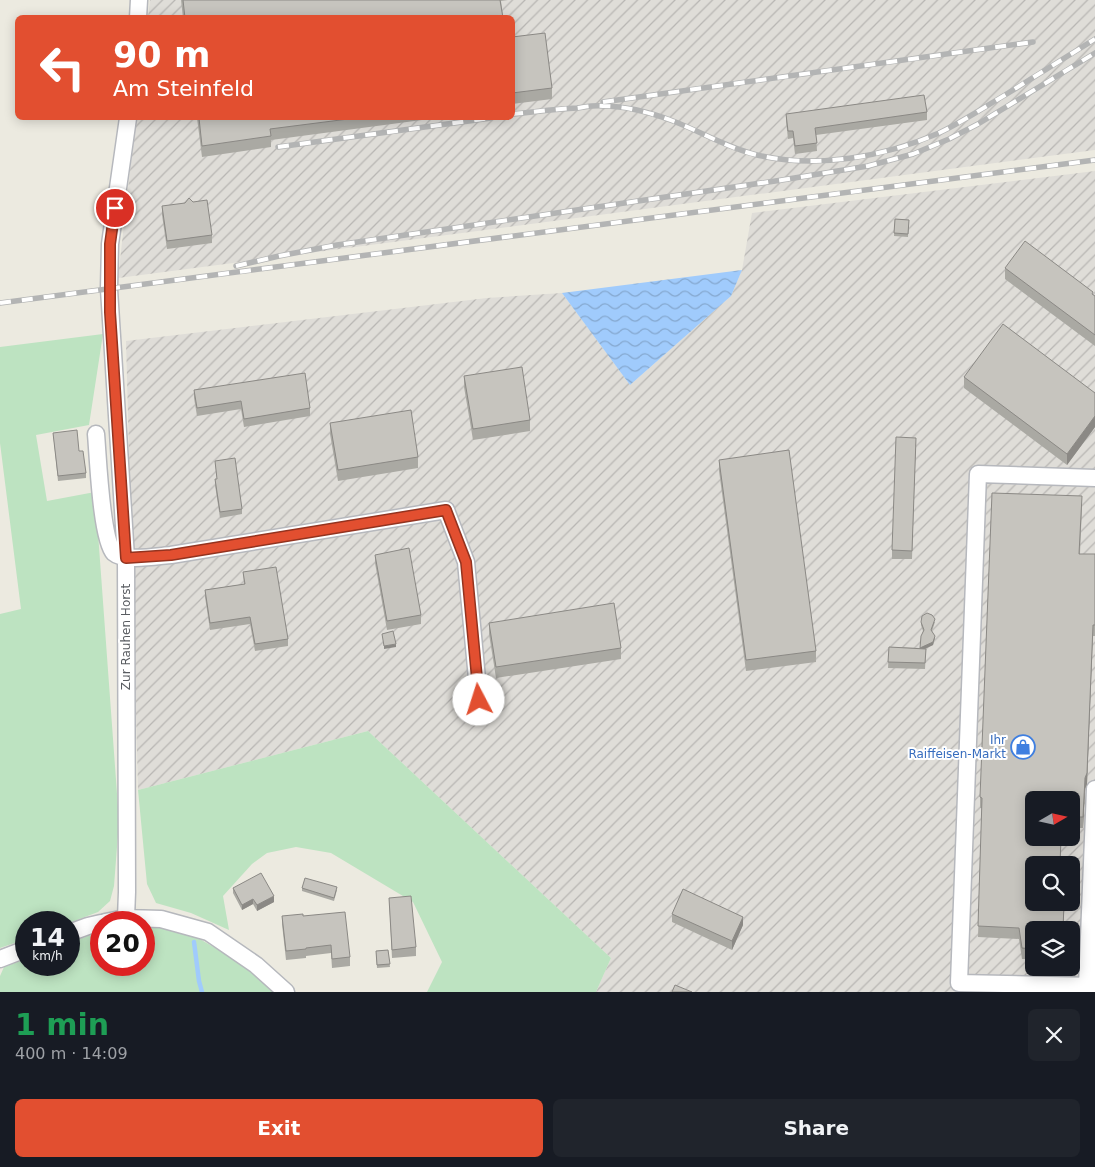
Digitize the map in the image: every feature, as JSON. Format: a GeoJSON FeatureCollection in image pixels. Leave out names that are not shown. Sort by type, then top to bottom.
{"type":"FeatureCollection","features":[{"type":"Feature","properties":{"kind":"street"},"geometry":{"type":"LineString","coordinates":[[138,15],[139,0]]}},
{"type":"Feature","properties":{"kind":"street","name":"Zur Rauhen Horst"},"geometry":{"type":"LineString","coordinates":[[126,911],[126,558],[109,289],[110,244],[128,120]]}},
{"type":"Feature","properties":{"kind":"street"},"geometry":{"type":"LineString","coordinates":[[96,434],[108,541],[115,553],[126,558],[171,555],[446,510],[466,562],[479,700]]}},
{"type":"Feature","properties":{"kind":"street"},"geometry":{"type":"LineString","coordinates":[[1095,478],[978,474],[959,983],[1091,986],[1095,789]]}},
{"type":"Feature","properties":{"kind":"street"},"geometry":{"type":"LineString","coordinates":[[155,919],[208,932],[256,965],[286,992]]}},
{"type":"Feature","properties":{"kind":"street"},"geometry":{"type":"LineString","coordinates":[[0,959],[15,953]]}},
{"type":"Feature","properties":{"kind":"shaded area"},"geometry":{"type":"Polygon","coordinates":[[[150,0],[1095,0],[1095,150],[118,278],[136,120],[515,120],[515,15],[148,15],[150,0]]]}},
{"type":"Feature","properties":{"kind":"shaded area"},"geometry":{"type":"Polygon","coordinates":[[[1095,171],[1095,992],[596,992],[611,958],[368,731],[138,790],[126,341],[487,298],[562,293],[630,385],[731,296],[742,270],[752,213],[1095,171]]]}},
{"type":"Feature","properties":{"kind":"green space"},"geometry":{"type":"Polygon","coordinates":[[[103,334],[89,425],[36,435],[47,501],[95,492],[119,821],[114,886],[110,901],[99,911],[90,911],[90,915],[80,919],[80,911],[15,911],[15,943],[0,948],[0,614],[21,609],[0,443],[0,347],[103,334]]]}},
{"type":"Feature","properties":{"kind":"green space"},"geometry":{"type":"Polygon","coordinates":[[[368,731],[611,958],[596,992],[427,992],[442,962],[413,902],[331,853],[296,847],[267,853],[252,864],[223,896],[229,930],[191,913],[156,903],[147,884],[138,790],[368,731]]]}},
{"type":"Feature","properties":{"kind":"green space"},"geometry":{"type":"Polygon","coordinates":[[[155,927],[198,938],[243,964],[275,992],[0,992],[0,976],[4,967],[15,963],[15,976],[80,976],[80,939],[90,935],[90,976],[155,976],[155,927]]]}},
{"type":"Feature","properties":{"kind":"water"},"geometry":{"type":"Polygon","coordinates":[[[742,270],[731,296],[630,385],[562,293],[742,270]]]}},
{"type":"Feature","properties":{"kind":"building"},"geometry":{"type":"Polygon","coordinates":[[[183,0],[500,0],[502,15],[185,15],[183,0]]]}},
{"type":"Feature","properties":{"kind":"building"},"geometry":{"type":"Polygon","coordinates":[[[545,33],[552,88],[515,93],[515,37],[545,33]]]}},
{"type":"Feature","properties":{"kind":"building"},"geometry":{"type":"Polygon","coordinates":[[[924,95],[927,112],[815,128],[817,143],[795,146],[793,131],[788,131],[786,114],[924,95]]]}},
{"type":"Feature","properties":{"kind":"building"},"geometry":{"type":"Polygon","coordinates":[[[199,120],[340,120],[270,129],[271,136],[202,146],[199,120]]]}},
{"type":"Feature","properties":{"kind":"building"},"geometry":{"type":"Polygon","coordinates":[[[189,198],[193,202],[207,200],[212,235],[167,241],[162,206],[185,203],[189,198]]]}},
{"type":"Feature","properties":{"kind":"building"},"geometry":{"type":"Polygon","coordinates":[[[895,219],[909,220],[908,234],[894,233],[895,219]]]}},
{"type":"Feature","properties":{"kind":"building"},"geometry":{"type":"Polygon","coordinates":[[[1025,241],[1093,292],[1092,294],[1095,296],[1095,335],[1005,268],[1025,241]]]}},
{"type":"Feature","properties":{"kind":"building"},"geometry":{"type":"Polygon","coordinates":[[[1003,324],[1095,393],[1095,416],[1067,454],[964,377],[1003,324]]]}},
{"type":"Feature","properties":{"kind":"building"},"geometry":{"type":"Polygon","coordinates":[[[522,367],[530,420],[473,429],[464,376],[522,367]]]}},
{"type":"Feature","properties":{"kind":"building"},"geometry":{"type":"Polygon","coordinates":[[[305,373],[310,408],[244,419],[241,401],[197,408],[194,390],[305,373]]]}},
{"type":"Feature","properties":{"kind":"building"},"geometry":{"type":"Polygon","coordinates":[[[411,410],[418,457],[338,470],[330,423],[411,410]]]}},
{"type":"Feature","properties":{"kind":"building"},"geometry":{"type":"Polygon","coordinates":[[[77,430],[79,451],[83,451],[86,473],[58,476],[53,433],[77,430]]]}},
{"type":"Feature","properties":{"kind":"building"},"geometry":{"type":"Polygon","coordinates":[[[896,437],[916,438],[912,551],[892,550],[896,437]]]}},
{"type":"Feature","properties":{"kind":"building"},"geometry":{"type":"Polygon","coordinates":[[[789,450],[816,651],[746,660],[719,460],[789,450]]]}},
{"type":"Feature","properties":{"kind":"building"},"geometry":{"type":"Polygon","coordinates":[[[235,458],[242,509],[220,512],[215,479],[217,479],[215,461],[235,458]]]}},
{"type":"Feature","properties":{"kind":"building"},"geometry":{"type":"Polygon","coordinates":[[[992,493],[1082,496],[1079,554],[1095,554],[1095,625],[1093,625],[1087,773],[1085,778],[1083,817],[1080,817],[1080,791],[1025,791],[1025,846],[1061,846],[1060,856],[1025,856],[1025,911],[1064,911],[1063,921],[1025,921],[1025,948],[1022,948],[1019,928],[978,926],[982,798],[980,797],[992,493]]]}},
{"type":"Feature","properties":{"kind":"building"},"geometry":{"type":"Polygon","coordinates":[[[409,548],[421,615],[387,621],[375,555],[409,548]]]}},
{"type":"Feature","properties":{"kind":"building"},"geometry":{"type":"Polygon","coordinates":[[[276,567],[288,639],[255,644],[250,617],[210,623],[205,590],[245,584],[243,572],[276,567]]]}},
{"type":"Feature","properties":{"kind":"building"},"geometry":{"type":"Polygon","coordinates":[[[614,603],[621,648],[496,667],[489,623],[614,603]]]}},
{"type":"Feature","properties":{"kind":"building"},"geometry":{"type":"Polygon","coordinates":[[[927,613],[935,619],[931,630],[935,636],[933,642],[920,648],[921,636],[924,630],[921,622],[922,616],[927,613]]]}},
{"type":"Feature","properties":{"kind":"building"},"geometry":{"type":"Polygon","coordinates":[[[393,631],[396,644],[384,646],[382,634],[393,631]]]}},
{"type":"Feature","properties":{"kind":"building"},"geometry":{"type":"Polygon","coordinates":[[[889,647],[926,649],[925,663],[888,662],[889,647]]]}},
{"type":"Feature","properties":{"kind":"building"},"geometry":{"type":"Polygon","coordinates":[[[261,873],[274,896],[257,905],[253,899],[242,905],[233,888],[261,873]]]}},
{"type":"Feature","properties":{"kind":"building"},"geometry":{"type":"Polygon","coordinates":[[[305,878],[337,887],[334,898],[302,888],[305,878]]]}},
{"type":"Feature","properties":{"kind":"building"},"geometry":{"type":"Polygon","coordinates":[[[683,889],[743,917],[732,941],[672,914],[683,889]]]}},
{"type":"Feature","properties":{"kind":"building"},"geometry":{"type":"Polygon","coordinates":[[[411,896],[416,947],[392,950],[389,898],[411,896]]]}},
{"type":"Feature","properties":{"kind":"building"},"geometry":{"type":"Polygon","coordinates":[[[345,912],[350,957],[332,959],[331,945],[286,951],[282,916],[345,912]]]}},
{"type":"Feature","properties":{"kind":"building"},"geometry":{"type":"Polygon","coordinates":[[[388,950],[390,964],[377,965],[376,951],[388,950]]]}},
{"type":"Feature","properties":{"kind":"building"},"geometry":{"type":"Polygon","coordinates":[[[675,985],[692,992],[672,992],[675,985]]]}},
{"type":"Feature","properties":{"kind":"waterway"},"geometry":{"type":"LineString","coordinates":[[194,942],[202,992]]}},
{"type":"Feature","properties":{"kind":"railway"},"geometry":{"type":"LineString","coordinates":[[515,114],[593,106],[620,107],[665,118],[725,144],[757,155],[803,161],[850,158],[896,149],[939,133],[972,115],[1095,39]]}},
{"type":"Feature","properties":{"kind":"railway"},"geometry":{"type":"LineString","coordinates":[[603,102],[1033,42]]}},
{"type":"Feature","properties":{"kind":"railway"},"geometry":{"type":"LineString","coordinates":[[236,266],[337,245],[868,166],[913,154],[949,139],[978,124],[1095,53]]}},
{"type":"Feature","properties":{"kind":"railway"},"geometry":{"type":"LineString","coordinates":[[278,147],[476,120]]}},
{"type":"Feature","properties":{"kind":"railway"},"geometry":{"type":"LineString","coordinates":[[0,303],[1095,160]]}},
{"type":"Feature","properties":{"kind":"place","name":"Ihr Raiffeisen-Markt"},"geometry":{"type":"Point","coordinates":[1023,747]}},
{"type":"Feature","properties":{"kind":"route"},"geometry":{"type":"LineString","coordinates":[[115,208],[110,244],[109,289],[126,558],[171,555],[446,510],[466,562],[479,700]]}}]}
